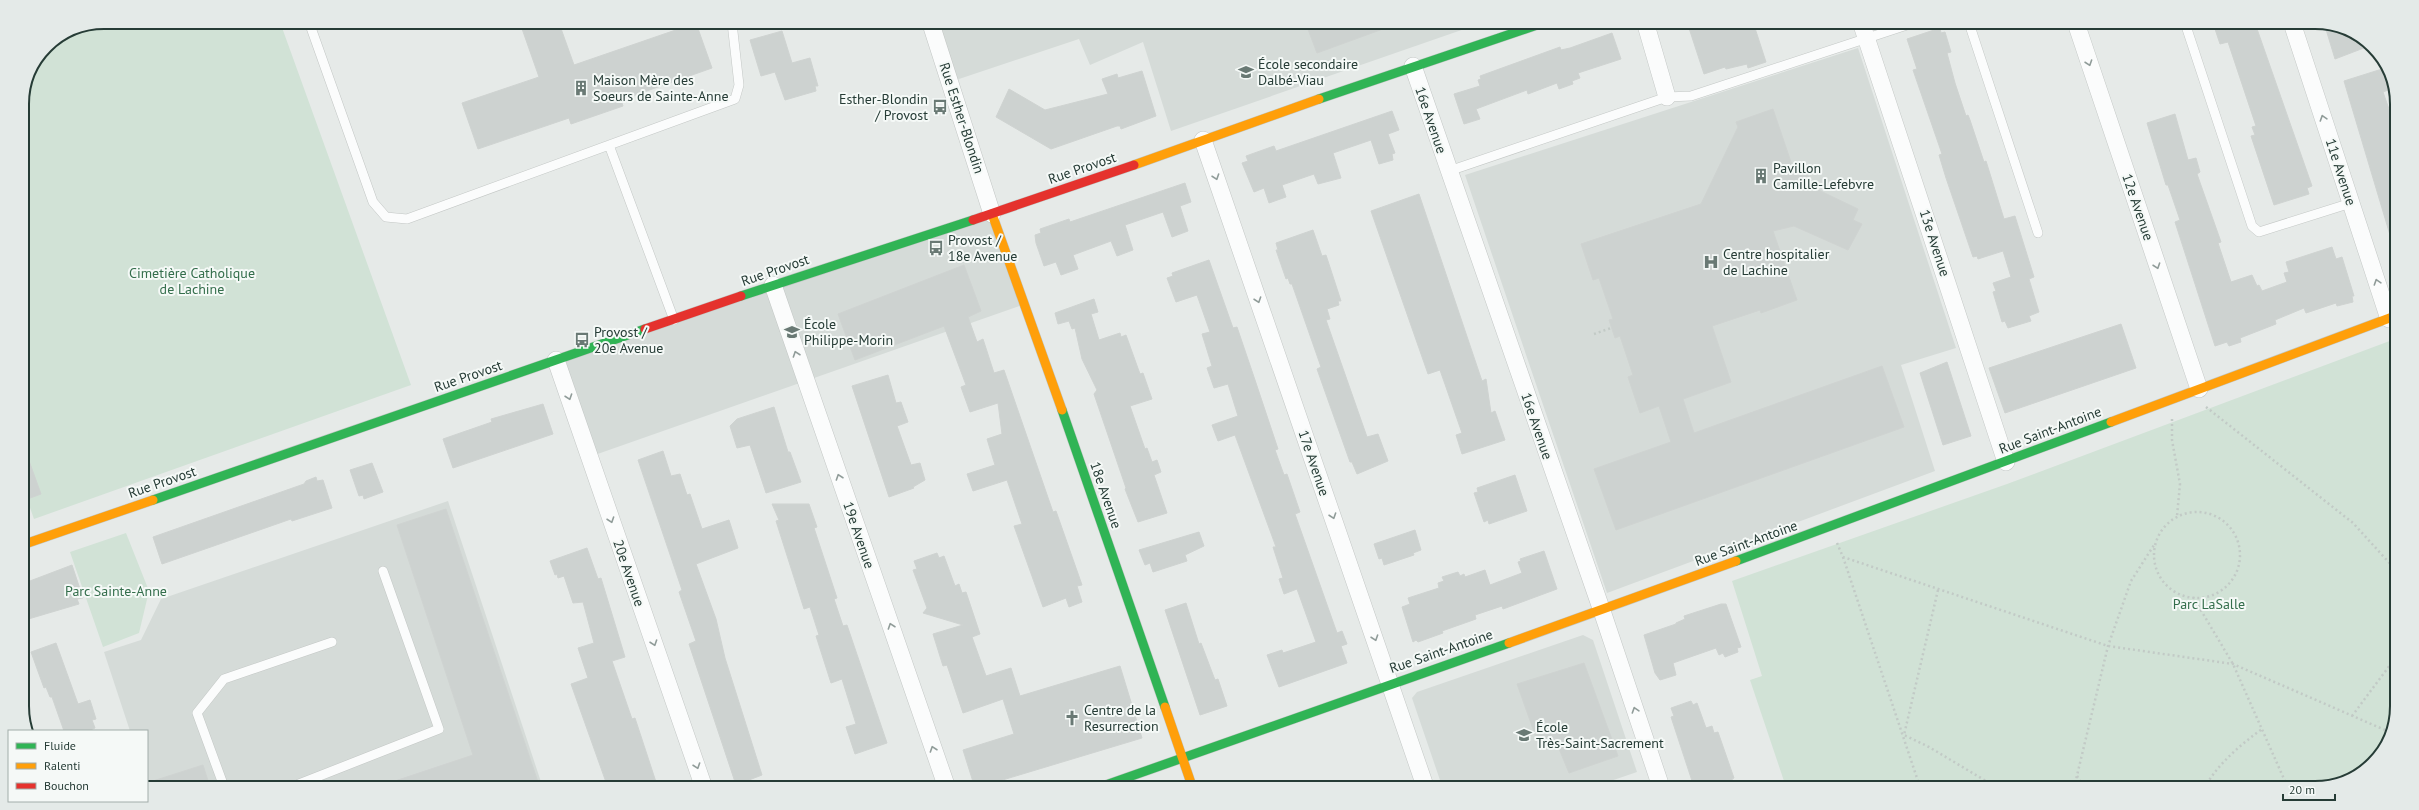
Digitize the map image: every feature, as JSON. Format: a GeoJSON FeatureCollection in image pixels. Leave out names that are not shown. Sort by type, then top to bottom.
{"type":"FeatureCollection","features":[{"type":"Feature","properties":{"kind":"street","name":"Rue Esther-Blondin"},"geometry":{"type":"LineString","coordinates":[[933,29],[992,214]]}},
{"type":"Feature","properties":{"kind":"street","name":"Rue Provost"},"geometry":{"type":"LineString","coordinates":[[29,543],[773,285],[992,214],[1515,29]]}},
{"type":"Feature","properties":{"kind":"street"},"geometry":{"type":"LineString","coordinates":[[1647,29],[1667,97]]}},
{"type":"Feature","properties":{"kind":"street","name":"12e Avenue"},"geometry":{"type":"LineString","coordinates":[[2078,29],[2201,396]]}},
{"type":"Feature","properties":{"kind":"street","name":"11e Avenue"},"geometry":{"type":"LineString","coordinates":[[2294,29],[2351,202],[2390,312]]}},
{"type":"Feature","properties":{"kind":"street","name":"13e Avenue"},"geometry":{"type":"LineString","coordinates":[[1864,32],[2006,462]]}},
{"type":"Feature","properties":{"kind":"street","name":"16e Avenue"},"geometry":{"type":"LineString","coordinates":[[1413,66],[1602,611],[1659,781]]}},
{"type":"Feature","properties":{"kind":"street","name":"17e Avenue"},"geometry":{"type":"LineString","coordinates":[[1203,140],[1423,781]]}},
{"type":"Feature","properties":{"kind":"street","name":"18e Avenue"},"geometry":{"type":"LineString","coordinates":[[992,214],[1025,304],[1190,781]]}},
{"type":"Feature","properties":{"kind":"street","name":"19e Avenue"},"geometry":{"type":"LineString","coordinates":[[773,285],[945,781]]}},
{"type":"Feature","properties":{"kind":"street","name":"Rue Saint-Antoine"},"geometry":{"type":"LineString","coordinates":[[1117,781],[1390,684],[1602,611],[2006,462],[2201,396],[2390,319]]}},
{"type":"Feature","properties":{"kind":"street","name":"20e Avenue"},"geometry":{"type":"LineString","coordinates":[[556,360],[702,781]]}},
{"type":"Feature","properties":{"kind":"lane"},"geometry":{"type":"LineString","coordinates":[[311,29],[373,202],[386,217],[407,219],[735,99],[739,85],[733,29]]}},
{"type":"Feature","properties":{"kind":"lane"},"geometry":{"type":"LineString","coordinates":[[1449,171],[1667,97],[1690,96],[1864,32],[1886,29]]}},
{"type":"Feature","properties":{"kind":"lane"},"geometry":{"type":"LineString","coordinates":[[1971,29],[2038,233]]}},
{"type":"Feature","properties":{"kind":"lane"},"geometry":{"type":"LineString","coordinates":[[2187,29],[2252,226],[2259,232],[2351,202]]}},
{"type":"Feature","properties":{"kind":"lane"},"geometry":{"type":"LineString","coordinates":[[609,145],[674,320]]}},
{"type":"Feature","properties":{"kind":"lane"},"geometry":{"type":"LineString","coordinates":[[307,781],[439,729],[383,571]]}},
{"type":"Feature","properties":{"kind":"lane"},"geometry":{"type":"LineString","coordinates":[[222,781],[197,713],[224,679],[332,642]]}},
{"type":"Feature","properties":{"kind":"path"},"geometry":{"type":"LineString","coordinates":[[1594,334],[1612,328]]}},
{"type":"Feature","properties":{"kind":"path"},"geometry":{"type":"LineString","coordinates":[[2201,396],[2354,523],[2390,564]]}},
{"type":"Feature","properties":{"kind":"path"},"geometry":{"type":"LineString","coordinates":[[2172,416],[2172,440],[2180,484],[2177,516]]}},
{"type":"Feature","properties":{"kind":"path"},"geometry":{"type":"LineString","coordinates":[[2075,781],[2108,646],[2131,581],[2166,524],[2177,516],[2190,512],[2205,512],[2217,516],[2229,525],[2237,537],[2241,552],[2239,567],[2227,586],[2221,591],[2208,597],[2193,598],[2178,593],[2167,586],[2159,575],[2154,562],[2155,543]]}},
{"type":"Feature","properties":{"kind":"path"},"geometry":{"type":"LineString","coordinates":[[1836,541],[1904,735],[1918,781]]}},
{"type":"Feature","properties":{"kind":"path"},"geometry":{"type":"LineString","coordinates":[[1843,558],[2108,646],[2233,664],[2386,730]]}},
{"type":"Feature","properties":{"kind":"path"},"geometry":{"type":"LineString","coordinates":[[1904,735],[1938,590]]}},
{"type":"Feature","properties":{"kind":"path"},"geometry":{"type":"LineString","coordinates":[[2193,598],[2233,664],[2285,781]]}},
{"type":"Feature","properties":{"kind":"path"},"geometry":{"type":"LineString","coordinates":[[2352,716],[2390,665]]}},
{"type":"Feature","properties":{"kind":"path"},"geometry":{"type":"LineString","coordinates":[[2209,781],[2218,767],[2234,750],[2262,729]]}},
{"type":"Feature","properties":{"kind":"path"},"geometry":{"type":"LineString","coordinates":[[1904,735],[1941,753],[1986,781]]}},
{"type":"Feature","properties":{"kind":"path"},"geometry":{"type":"LineString","coordinates":[[2076,776],[2080,781]]}},
{"type":"Feature","properties":{"kind":"shaded area","name":"École secondaire Dalbé-Viau"},"geometry":{"type":"Polygon","coordinates":[[[936,29],[1464,29],[1171,131],[1143,42],[1090,65],[1079,39],[956,80],[936,29]]]}},
{"type":"Feature","properties":{"kind":"shaded area","name":"Centre hospitalier de Lachine"},"geometry":{"type":"Polygon","coordinates":[[[1858,48],[1956,348],[1901,365],[1935,471],[1607,593],[1465,175],[1858,48]]]}},
{"type":"Feature","properties":{"kind":"shaded area","name":"École Philippe-Morin"},"geometry":{"type":"Polygon","coordinates":[[[992,214],[1025,304],[589,457],[556,360],[992,214]]]}},
{"type":"Feature","properties":{"kind":"shaded area"},"geometry":{"type":"Polygon","coordinates":[[[448,501],[541,781],[148,781],[148,730],[130,730],[104,652],[141,640],[161,599],[448,501]]]}},
{"type":"Feature","properties":{"kind":"shaded area","name":"École Très-Saint-Sacrement"},"geometry":{"type":"Polygon","coordinates":[[[1583,635],[1593,640],[1637,772],[1611,781],[1440,781],[1412,698],[1417,692],[1583,635]]]}},
{"type":"Feature","properties":{"kind":"green space","name":"Cimetière Catholique de Lachine"},"geometry":{"type":"Polygon","coordinates":[[[283,29],[411,385],[34,519],[29,505],[29,99],[33,80],[39,67],[51,51],[62,42],[75,35],[90,30],[283,29]]]}},
{"type":"Feature","properties":{"kind":"green space","name":"Parc LaSalle"},"geometry":{"type":"Polygon","coordinates":[[[2390,341],[2390,706],[2386,730],[2374,752],[2357,768],[2348,773],[2329,780],[2320,781],[1784,781],[1750,680],[1762,676],[1732,581],[2007,484],[2390,341]]]}},
{"type":"Feature","properties":{"kind":"green space","name":"Parc Sainte-Anne"},"geometry":{"type":"Polygon","coordinates":[[[126,533],[149,591],[139,633],[103,647],[70,552],[126,533]]]}},
{"type":"Feature","properties":{"kind":"building","name":"Maison Mère des Soeurs de Sainte-Anne"},"geometry":{"type":"Polygon","coordinates":[[[522,29],[561,29],[574,65],[679,29],[698,29],[712,68],[621,100],[623,106],[571,124],[569,118],[478,149],[462,103],[539,77],[522,29]]]}},
{"type":"Feature","properties":{"kind":"building","name":"École secondaire Dalbé-Viau"},"geometry":{"type":"Polygon","coordinates":[[[1308,29],[1383,29],[1317,53],[1308,29]]]}},
{"type":"Feature","properties":{"kind":"building"},"geometry":{"type":"Polygon","coordinates":[[[1689,29],[1755,29],[1766,62],[1748,68],[1747,64],[1726,69],[1725,67],[1704,74],[1689,29]]]}},
{"type":"Feature","properties":{"kind":"building"},"geometry":{"type":"Polygon","coordinates":[[[1937,29],[1940,29],[1941,33],[1945,32],[1951,52],[1947,53],[1966,116],[1968,115],[1970,120],[1984,162],[1986,161],[2004,219],[2015,216],[2034,277],[2029,279],[2039,312],[2029,316],[2031,321],[2008,328],[2005,321],[2002,322],[1993,292],[1996,291],[1993,283],[2011,277],[2003,251],[1978,259],[1977,256],[1973,257],[1939,155],[1942,154],[1913,70],[1917,69],[1907,39],[1937,29]]]}},
{"type":"Feature","properties":{"kind":"building"},"geometry":{"type":"Polygon","coordinates":[[[2215,29],[2257,29],[2312,186],[2307,188],[2309,194],[2274,205],[2251,136],[2255,135],[2252,127],[2256,126],[2228,42],[2220,44],[2215,29]]]}},
{"type":"Feature","properties":{"kind":"building"},"geometry":{"type":"Polygon","coordinates":[[[2326,30],[2348,37],[2364,48],[2335,59],[2326,30]]]}},
{"type":"Feature","properties":{"kind":"building"},"geometry":{"type":"Polygon","coordinates":[[[782,31],[792,63],[810,58],[818,86],[815,86],[816,91],[785,100],[775,72],[761,76],[750,40],[782,31]]]}},
{"type":"Feature","properties":{"kind":"building"},"geometry":{"type":"Polygon","coordinates":[[[1612,33],[1621,59],[1578,73],[1580,78],[1572,81],[1573,84],[1559,89],[1557,83],[1528,94],[1527,90],[1476,109],[1480,119],[1464,124],[1454,94],[1480,86],[1478,80],[1481,79],[1480,76],[1560,47],[1561,50],[1570,48],[1612,33]]]}},
{"type":"Feature","properties":{"kind":"building"},"geometry":{"type":"Polygon","coordinates":[[[2381,69],[2384,75],[2388,90],[2383,92],[2390,112],[2390,235],[2344,81],[2381,69]]]}},
{"type":"Feature","properties":{"kind":"building"},"geometry":{"type":"Polygon","coordinates":[[[1142,71],[1156,116],[1121,129],[1120,126],[1117,126],[1051,149],[996,117],[1009,89],[1045,110],[1108,94],[1102,79],[1117,74],[1118,78],[1142,71]]]}},
{"type":"Feature","properties":{"kind":"building"},"geometry":{"type":"Polygon","coordinates":[[[1773,109],[1792,165],[1803,162],[1812,187],[1858,209],[1853,220],[1862,224],[1848,250],[1794,226],[1773,231],[1797,300],[1761,313],[1760,310],[1712,326],[1731,382],[1683,399],[1694,433],[1882,366],[1904,427],[1616,530],[1594,469],[1671,442],[1659,406],[1640,413],[1628,377],[1633,375],[1620,336],[1615,338],[1609,320],[1613,319],[1599,278],[1593,280],[1581,244],[1701,204],[1738,127],[1736,122],[1773,109]]]}},
{"type":"Feature","properties":{"kind":"building"},"geometry":{"type":"Polygon","coordinates":[[[1392,111],[1399,130],[1388,134],[1395,153],[1392,154],[1393,160],[1379,164],[1371,140],[1333,153],[1341,178],[1318,184],[1314,174],[1282,185],[1286,197],[1269,203],[1264,188],[1254,192],[1242,163],[1248,161],[1246,156],[1274,146],[1276,151],[1392,111]]]}},
{"type":"Feature","properties":{"kind":"building"},"geometry":{"type":"Polygon","coordinates":[[[2175,114],[2188,160],[2196,158],[2200,172],[2197,174],[2221,242],[2218,243],[2231,282],[2252,275],[2257,286],[2259,285],[2262,291],[2287,282],[2284,273],[2289,272],[2286,262],[2332,247],[2336,259],[2342,257],[2354,296],[2352,296],[2353,302],[2337,306],[2336,303],[2306,313],[2304,308],[2275,320],[2276,324],[2240,338],[2241,342],[2229,346],[2227,342],[2215,346],[2175,222],[2180,220],[2168,185],[2166,185],[2147,123],[2175,114]]]}},
{"type":"Feature","properties":{"kind":"building"},"geometry":{"type":"Polygon","coordinates":[[[1185,183],[1191,202],[1180,206],[1188,231],[1172,237],[1163,212],[1125,225],[1133,250],[1117,256],[1111,241],[1073,255],[1078,269],[1061,275],[1056,262],[1044,266],[1036,243],[1035,235],[1041,233],[1040,229],[1069,219],[1070,222],[1185,183]]]}},
{"type":"Feature","properties":{"kind":"building"},"geometry":{"type":"Polygon","coordinates":[[[1419,194],[1482,381],[1486,379],[1491,413],[1495,411],[1505,440],[1462,454],[1456,435],[1462,433],[1440,370],[1428,374],[1371,211],[1419,194]]]}},
{"type":"Feature","properties":{"kind":"building"},"geometry":{"type":"Polygon","coordinates":[[[1313,230],[1322,256],[1326,255],[1341,301],[1338,301],[1339,305],[1327,309],[1330,319],[1326,320],[1367,437],[1378,434],[1388,461],[1357,474],[1352,462],[1350,462],[1317,369],[1321,367],[1292,284],[1290,284],[1288,278],[1286,279],[1276,250],[1278,250],[1276,243],[1313,230]]]}},
{"type":"Feature","properties":{"kind":"building"},"geometry":{"type":"Polygon","coordinates":[[[1209,260],[1233,328],[1237,327],[1278,449],[1275,450],[1284,475],[1287,474],[1300,512],[1295,514],[1337,633],[1342,631],[1347,644],[1341,646],[1347,663],[1279,687],[1267,655],[1282,650],[1283,653],[1316,642],[1297,589],[1284,594],[1279,579],[1283,578],[1273,547],[1276,547],[1235,435],[1218,441],[1212,425],[1238,416],[1228,384],[1214,388],[1207,368],[1212,366],[1202,334],[1210,332],[1197,295],[1176,302],[1167,278],[1173,276],[1172,273],[1209,260]]]}},
{"type":"Feature","properties":{"kind":"building"},"geometry":{"type":"Polygon","coordinates":[[[964,265],[981,311],[968,317],[977,342],[983,339],[994,373],[1004,370],[1053,512],[1056,511],[1082,585],[1077,586],[1082,602],[1069,607],[1066,598],[1043,607],[1014,526],[1022,524],[1007,480],[973,491],[967,474],[995,465],[987,439],[1002,434],[998,403],[970,412],[961,387],[966,385],[944,326],[855,360],[838,314],[964,265]]]}},
{"type":"Feature","properties":{"kind":"building"},"geometry":{"type":"Polygon","coordinates":[[[1094,299],[1098,312],[1091,314],[1099,340],[1120,333],[1121,337],[1126,335],[1140,374],[1143,373],[1152,399],[1130,406],[1145,449],[1147,448],[1152,462],[1157,460],[1161,472],[1154,475],[1167,513],[1138,522],[1125,489],[1126,488],[1094,394],[1097,390],[1082,359],[1075,328],[1072,329],[1069,321],[1058,324],[1055,313],[1094,299]]]}},
{"type":"Feature","properties":{"kind":"building"},"geometry":{"type":"Polygon","coordinates":[[[2121,324],[2136,368],[2005,413],[1989,368],[2121,324]]]}},
{"type":"Feature","properties":{"kind":"building"},"geometry":{"type":"Polygon","coordinates":[[[1947,362],[1971,436],[1943,445],[1920,373],[1947,362]]]}},
{"type":"Feature","properties":{"kind":"building"},"geometry":{"type":"Polygon","coordinates":[[[888,375],[896,403],[901,402],[908,422],[897,426],[911,465],[920,463],[925,480],[913,487],[914,488],[889,497],[852,386],[888,375]]]}},
{"type":"Feature","properties":{"kind":"building"},"geometry":{"type":"Polygon","coordinates":[[[543,404],[553,434],[453,468],[443,439],[492,422],[491,419],[543,404]]]}},
{"type":"Feature","properties":{"kind":"building"},"geometry":{"type":"Polygon","coordinates":[[[774,407],[788,452],[790,452],[801,482],[766,493],[750,445],[737,448],[730,426],[737,419],[774,407]]]}},
{"type":"Feature","properties":{"kind":"building"},"geometry":{"type":"Polygon","coordinates":[[[663,451],[671,476],[680,474],[687,495],[690,494],[702,529],[729,520],[738,548],[696,564],[716,619],[725,658],[762,775],[746,781],[735,781],[689,644],[696,641],[679,592],[682,590],[638,460],[663,451]]]}},
{"type":"Feature","properties":{"kind":"building"},"geometry":{"type":"Polygon","coordinates":[[[29,461],[41,494],[29,498],[29,461]]]}},
{"type":"Feature","properties":{"kind":"building"},"geometry":{"type":"Polygon","coordinates":[[[372,463],[383,492],[364,499],[363,495],[359,496],[350,470],[372,463]]]}},
{"type":"Feature","properties":{"kind":"building"},"geometry":{"type":"Polygon","coordinates":[[[1515,475],[1527,511],[1489,524],[1488,520],[1484,522],[1474,493],[1478,492],[1477,488],[1515,475]]]}},
{"type":"Feature","properties":{"kind":"building"},"geometry":{"type":"Polygon","coordinates":[[[316,477],[317,481],[323,480],[332,508],[292,521],[291,519],[162,564],[153,537],[304,484],[306,481],[316,477]]]}},
{"type":"Feature","properties":{"kind":"building"},"geometry":{"type":"Polygon","coordinates":[[[772,504],[809,504],[817,527],[814,528],[837,598],[834,599],[843,626],[847,625],[887,743],[855,754],[846,727],[856,724],[842,679],[831,683],[816,636],[819,635],[810,607],[804,609],[776,521],[779,520],[772,504]]]}},
{"type":"Feature","properties":{"kind":"building"},"geometry":{"type":"Polygon","coordinates":[[[446,509],[538,781],[395,781],[473,755],[397,525],[446,509]]]}},
{"type":"Feature","properties":{"kind":"building"},"geometry":{"type":"Polygon","coordinates":[[[1415,530],[1421,550],[1413,553],[1414,555],[1384,565],[1382,558],[1379,559],[1374,544],[1415,530]]]}},
{"type":"Feature","properties":{"kind":"building"},"geometry":{"type":"Polygon","coordinates":[[[1199,532],[1204,546],[1185,555],[1187,561],[1153,572],[1150,563],[1145,565],[1139,550],[1199,532]]]}},
{"type":"Feature","properties":{"kind":"building"},"geometry":{"type":"Polygon","coordinates":[[[587,548],[598,579],[601,578],[625,657],[612,661],[632,719],[635,718],[656,781],[606,781],[571,684],[588,678],[578,648],[594,643],[583,602],[573,603],[564,576],[558,578],[557,574],[555,575],[550,561],[587,548]]]}},
{"type":"Feature","properties":{"kind":"building"},"geometry":{"type":"Polygon","coordinates":[[[1544,551],[1557,589],[1503,609],[1502,606],[1475,615],[1476,619],[1442,631],[1443,633],[1418,642],[1416,640],[1413,642],[1402,607],[1410,604],[1408,598],[1439,588],[1438,583],[1444,581],[1442,577],[1458,572],[1460,576],[1464,574],[1465,577],[1485,570],[1490,585],[1522,573],[1518,562],[1521,561],[1520,559],[1544,551]]]}},
{"type":"Feature","properties":{"kind":"building","name":"Centre de la Resurrection"},"geometry":{"type":"Polygon","coordinates":[[[937,553],[939,558],[944,556],[955,586],[959,584],[962,593],[966,592],[980,634],[972,637],[986,676],[1011,668],[1020,696],[1120,666],[1142,738],[999,781],[973,781],[963,750],[1014,734],[1003,699],[963,713],[947,665],[943,666],[933,634],[963,625],[923,613],[927,608],[913,570],[917,569],[914,561],[937,553]]]}},
{"type":"Feature","properties":{"kind":"building"},"geometry":{"type":"Polygon","coordinates":[[[72,565],[83,598],[77,599],[79,604],[29,619],[29,581],[72,565]]]}},
{"type":"Feature","properties":{"kind":"building"},"geometry":{"type":"Polygon","coordinates":[[[1186,603],[1199,644],[1201,643],[1215,680],[1218,679],[1227,706],[1200,715],[1165,610],[1186,603]]]}},
{"type":"Feature","properties":{"kind":"building"},"geometry":{"type":"Polygon","coordinates":[[[1721,604],[1726,604],[1741,647],[1737,648],[1738,652],[1725,657],[1723,653],[1719,655],[1716,648],[1673,663],[1676,675],[1660,680],[1655,673],[1644,635],[1676,624],[1685,619],[1684,616],[1721,604]]]}},
{"type":"Feature","properties":{"kind":"building"},"geometry":{"type":"Polygon","coordinates":[[[56,643],[78,704],[90,700],[96,719],[92,720],[95,728],[90,730],[64,730],[52,697],[50,697],[46,687],[44,688],[31,652],[56,643]]]}},
{"type":"Feature","properties":{"kind":"building"},"geometry":{"type":"Polygon","coordinates":[[[1584,663],[1618,756],[1569,773],[1557,744],[1539,746],[1517,684],[1584,663]]]}},
{"type":"Feature","properties":{"kind":"building"},"geometry":{"type":"Polygon","coordinates":[[[1691,701],[1693,705],[1697,703],[1706,728],[1712,726],[1714,733],[1718,732],[1734,778],[1732,779],[1732,781],[1692,781],[1671,717],[1674,716],[1671,708],[1691,701]]]}},
{"type":"Feature","properties":{"kind":"building"},"geometry":{"type":"Polygon","coordinates":[[[203,765],[208,781],[153,781],[203,765]]]}},
{"type":"Feature","properties":{"kind":"traffic: fast"},"geometry":{"type":"LineString","coordinates":[[1319,99],[1525,29]]}},
{"type":"Feature","properties":{"kind":"traffic: fast"},"geometry":{"type":"LineString","coordinates":[[741,296],[973,220]]}},
{"type":"Feature","properties":{"kind":"traffic: fast"},"geometry":{"type":"LineString","coordinates":[[153,500],[645,329]]}},
{"type":"Feature","properties":{"kind":"traffic: fast"},"geometry":{"type":"LineString","coordinates":[[1062,410],[1165,707]]}},
{"type":"Feature","properties":{"kind":"traffic: fast"},"geometry":{"type":"LineString","coordinates":[[1736,561],[2111,422]]}},
{"type":"Feature","properties":{"kind":"traffic: fast"},"geometry":{"type":"LineString","coordinates":[[1117,781],[1509,643]]}},
{"type":"Feature","properties":{"kind":"traffic: slow"},"geometry":{"type":"LineString","coordinates":[[1134,165],[1319,99]]}},
{"type":"Feature","properties":{"kind":"traffic: slow"},"geometry":{"type":"LineString","coordinates":[[992,214],[1062,410]]}},
{"type":"Feature","properties":{"kind":"traffic: slow"},"geometry":{"type":"LineString","coordinates":[[2111,422],[2390,318]]}},
{"type":"Feature","properties":{"kind":"traffic: slow"},"geometry":{"type":"LineString","coordinates":[[29,543],[153,500]]}},
{"type":"Feature","properties":{"kind":"traffic: slow"},"geometry":{"type":"LineString","coordinates":[[1509,643],[1736,561]]}},
{"type":"Feature","properties":{"kind":"traffic: slow"},"geometry":{"type":"LineString","coordinates":[[1165,707],[1190,781]]}},
{"type":"Feature","properties":{"kind":"traffic: jam"},"geometry":{"type":"LineString","coordinates":[[973,220],[1134,165]]}},
{"type":"Feature","properties":{"kind":"traffic: jam"},"geometry":{"type":"LineString","coordinates":[[645,329],[741,296]]}},
{"type":"Feature","properties":{"kind":"place","name":"École secondaire Dalbé-Viau"},"geometry":{"type":"Point","coordinates":[1246,72]}},
{"type":"Feature","properties":{"kind":"place","name":"Maison Mère des Soeurs de Sainte-Anne"},"geometry":{"type":"Point","coordinates":[581,88]}},
{"type":"Feature","properties":{"kind":"place","name":"Esther-Blondin / Provost"},"geometry":{"type":"Point","coordinates":[940,107]}},
{"type":"Feature","properties":{"kind":"place","name":"Pavillon Camille-Lefebvre"},"geometry":{"type":"Point","coordinates":[1761,176]}},
{"type":"Feature","properties":{"kind":"place","name":"Provost / 18e Avenue"},"geometry":{"type":"Point","coordinates":[936,248]}},
{"type":"Feature","properties":{"kind":"place","name":"Centre hospitalier de Lachine"},"geometry":{"type":"Point","coordinates":[1711,262]}},
{"type":"Feature","properties":{"kind":"place","name":"École Philippe-Morin"},"geometry":{"type":"Point","coordinates":[792,332]}},
{"type":"Feature","properties":{"kind":"place","name":"Provost / 20e Avenue"},"geometry":{"type":"Point","coordinates":[582,340]}},
{"type":"Feature","properties":{"kind":"place","name":"Centre de la Resurrection"},"geometry":{"type":"Point","coordinates":[1072,718]}},
{"type":"Feature","properties":{"kind":"place","name":"École Très-Saint-Sacrement"},"geometry":{"type":"Point","coordinates":[1524,735]}}]}
